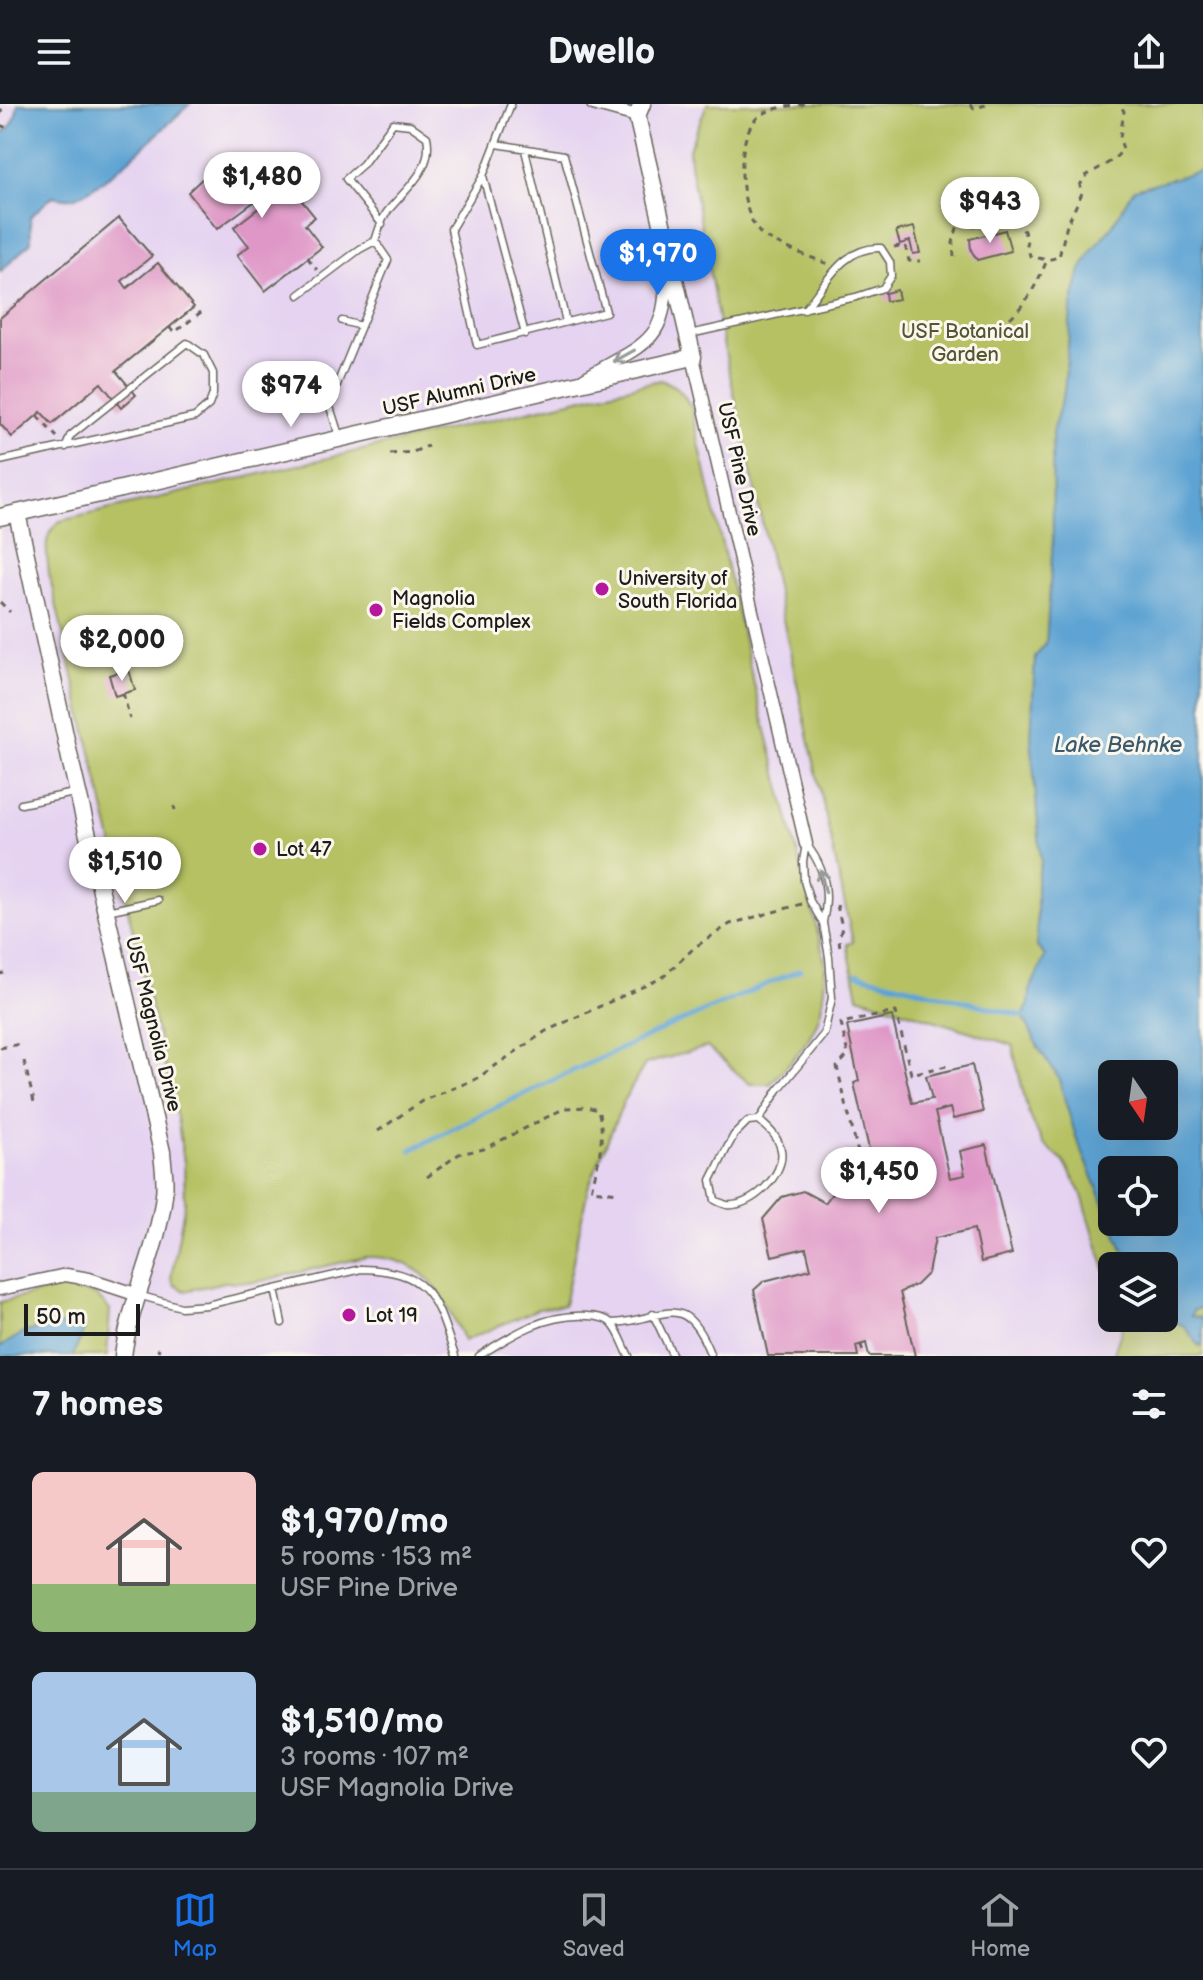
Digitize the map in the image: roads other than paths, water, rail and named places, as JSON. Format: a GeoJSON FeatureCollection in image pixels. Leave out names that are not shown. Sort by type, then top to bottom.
{"type":"FeatureCollection","features":[{"type":"Feature","properties":{"kind":"street"},"geometry":{"type":"LineString","coordinates":[[593,104],[640,110]]}},
{"type":"Feature","properties":{"kind":"street","name":"USF Pine Drive"},"geometry":{"type":"LineString","coordinates":[[640,110],[687,334],[806,844]]}},
{"type":"Feature","properties":{"kind":"street"},"geometry":{"type":"LineString","coordinates":[[576,384],[640,347],[652,336],[667,296],[663,227]]}},
{"type":"Feature","properties":{"kind":"street","name":"USF Alumni Drive"},"geometry":{"type":"LineString","coordinates":[[8,515],[693,357]]}},
{"type":"Feature","properties":{"kind":"street","name":"USF Magnolia Drive"},"geometry":{"type":"LineString","coordinates":[[8,515],[78,792],[162,1152],[165,1192],[160,1221],[127,1325],[123,1356]]}},
{"type":"Feature","properties":{"kind":"street"},"geometry":{"type":"LineString","coordinates":[[0,1289],[66,1275],[138,1295]]}},
{"type":"Feature","properties":{"kind":"lane"},"geometry":{"type":"LineString","coordinates":[[497,144],[564,155],[606,312],[477,345],[451,229],[483,176],[511,104]]}},
{"type":"Feature","properties":{"kind":"lane"},"geometry":{"type":"LineString","coordinates":[[299,295],[375,241],[382,224],[385,215],[420,175],[430,148],[427,137],[410,125],[393,123],[363,164],[346,179],[382,224]]}},
{"type":"Feature","properties":{"kind":"lane"},"geometry":{"type":"LineString","coordinates":[[525,150],[566,322]]}},
{"type":"Feature","properties":{"kind":"lane"},"geometry":{"type":"LineString","coordinates":[[483,176],[525,334]]}},
{"type":"Feature","properties":{"kind":"lane"},"geometry":{"type":"LineString","coordinates":[[340,439],[329,404],[388,260],[375,241]]}},
{"type":"Feature","properties":{"kind":"lane"},"geometry":{"type":"LineString","coordinates":[[687,334],[804,310],[883,288],[891,276],[890,262],[881,248],[870,246],[841,261],[838,269],[804,310]]}},
{"type":"Feature","properties":{"kind":"lane"},"geometry":{"type":"LineString","coordinates":[[342,321],[361,326]]}},
{"type":"Feature","properties":{"kind":"lane"},"geometry":{"type":"LineString","coordinates":[[0,461],[66,447],[195,417],[209,405],[213,394],[213,373],[204,355],[187,343],[70,436],[66,447]]}},
{"type":"Feature","properties":{"kind":"lane"},"geometry":{"type":"LineString","coordinates":[[21,804],[78,792]]}},
{"type":"Feature","properties":{"kind":"lane"},"geometry":{"type":"LineString","coordinates":[[759,1120],[778,1090],[824,1034],[832,998],[823,923],[810,901],[804,881],[806,844]]}},
{"type":"Feature","properties":{"kind":"lane"},"geometry":{"type":"LineString","coordinates":[[806,844],[817,858],[826,886],[827,905],[823,923]]}},
{"type":"Feature","properties":{"kind":"lane"},"geometry":{"type":"LineString","coordinates":[[106,912],[158,900]]}},
{"type":"Feature","properties":{"kind":"lane"},"geometry":{"type":"LineString","coordinates":[[759,1120],[778,1140],[782,1154],[780,1164],[771,1180],[745,1202],[728,1205],[715,1200],[711,1180],[734,1135],[748,1121],[759,1120]]}},
{"type":"Feature","properties":{"kind":"lane"},"geometry":{"type":"LineString","coordinates":[[138,1295],[181,1307],[207,1305],[361,1269],[385,1270],[407,1275],[424,1287],[438,1304],[455,1356]]}},
{"type":"Feature","properties":{"kind":"lane"},"geometry":{"type":"LineString","coordinates":[[275,1289],[282,1323]]}},
{"type":"Feature","properties":{"kind":"lane"},"geometry":{"type":"LineString","coordinates":[[479,1356],[526,1328],[554,1317],[596,1316],[611,1323],[629,1322],[671,1311],[692,1320],[701,1328],[711,1356]]}},
{"type":"Feature","properties":{"kind":"lane"},"geometry":{"type":"LineString","coordinates":[[653,1314],[673,1356]]}},
{"type":"Feature","properties":{"kind":"lane"},"geometry":{"type":"LineString","coordinates":[[611,1323],[629,1356]]}},
{"type":"Feature","properties":{"kind":"water"},"geometry":{"type":"Polygon","coordinates":[[[18,104],[190,104],[98,184],[71,198],[53,196],[30,217],[31,242],[0,272],[0,134],[13,122],[18,104]]]}},
{"type":"Feature","properties":{"kind":"water","name":"Lake Behnke"},"geometry":{"type":"Polygon","coordinates":[[[1203,170],[1203,1307],[1194,1310],[1191,1316],[1203,1318],[1203,1343],[1199,1346],[1183,1325],[1178,1323],[1178,1252],[1124,1252],[1117,1236],[1178,1236],[1178,1156],[1098,1156],[1098,1190],[1076,1137],[1058,1077],[1039,1049],[1023,1016],[1045,956],[1037,947],[1037,880],[1041,863],[1031,738],[1035,657],[1046,644],[1053,538],[1052,432],[1064,392],[1071,309],[1081,270],[1134,189],[1203,170]]]}},
{"type":"Feature","properties":{"kind":"water"},"geometry":{"type":"Polygon","coordinates":[[[57,1325],[85,1328],[73,1356],[0,1356],[0,1347],[25,1332],[57,1325]]]}},
{"type":"Feature","properties":{"kind":"waterway"},"geometry":{"type":"LineString","coordinates":[[411,1150],[604,1056],[800,970]]}},
{"type":"Feature","properties":{"kind":"waterway"},"geometry":{"type":"LineString","coordinates":[[857,974],[1023,1016]]}},
{"type":"Feature","properties":{"kind":"place","name":"University of South Florida"},"geometry":{"type":"Point","coordinates":[602,589]}},
{"type":"Feature","properties":{"kind":"place","name":"Magnolia Fields Complex"},"geometry":{"type":"Point","coordinates":[376,610]}},
{"type":"Feature","properties":{"kind":"place","name":"Lot 47"},"geometry":{"type":"Point","coordinates":[260,849]}},
{"type":"Feature","properties":{"kind":"place","name":"Lot 19"},"geometry":{"type":"Point","coordinates":[349,1315]}},
{"type":"Feature","properties":{"kind":"park label","name":"USF Botanical Garden"},"geometry":{"type":"Point","coordinates":[965,342]}}]}
